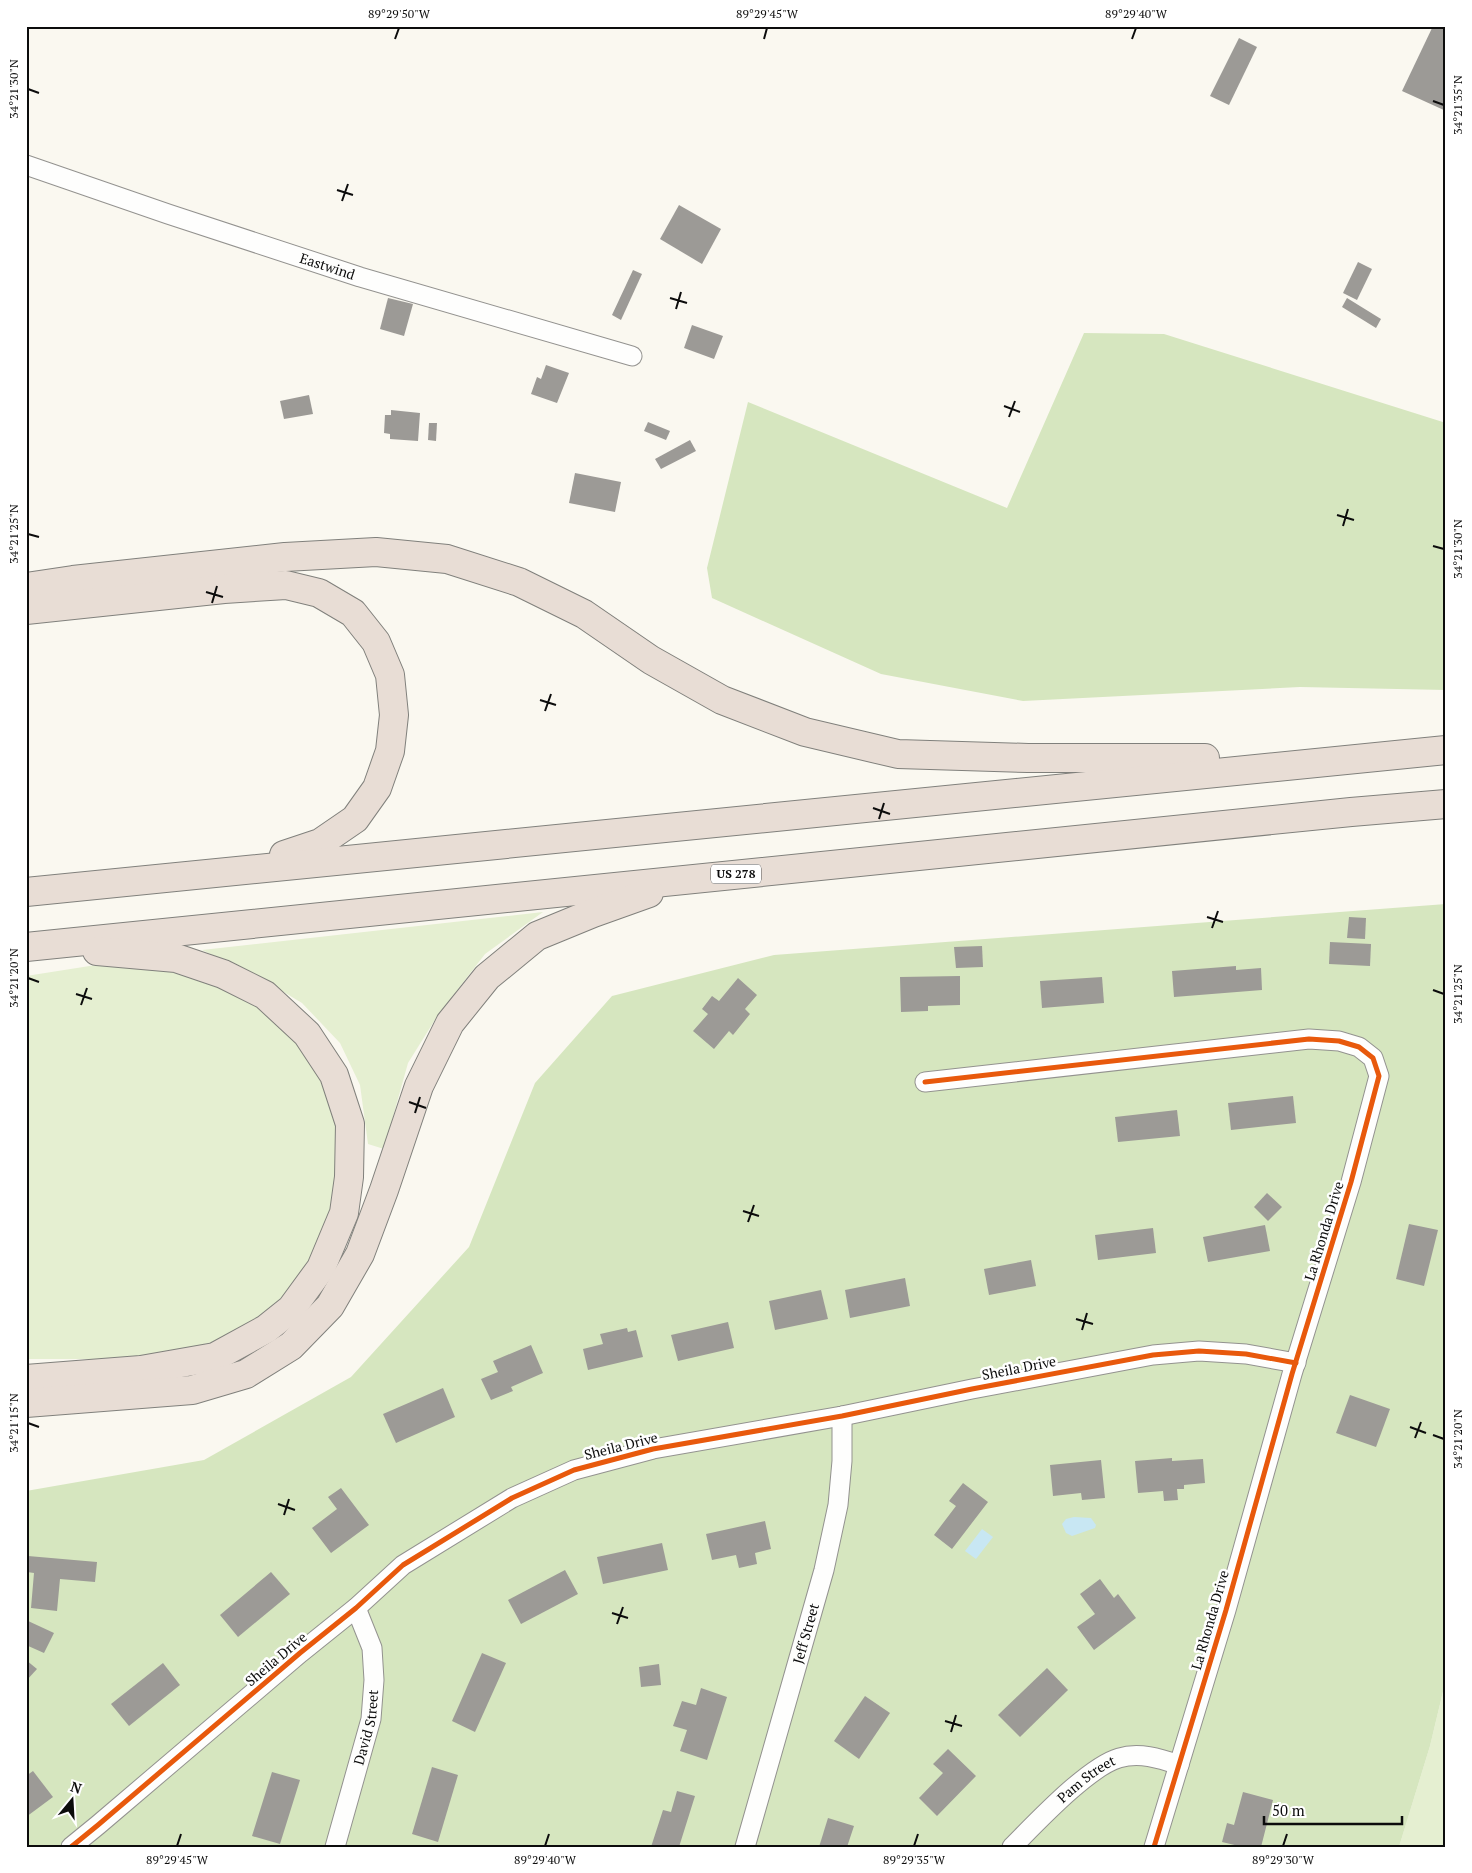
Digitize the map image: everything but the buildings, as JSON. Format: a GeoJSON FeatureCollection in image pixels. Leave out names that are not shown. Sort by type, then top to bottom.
{"type":"FeatureCollection","features":[{"type":"Feature","properties":{"kind":"highway"},"geometry":{"type":"LineString","coordinates":[[26,576],[73,580],[285,557],[376,552],[447,559],[519,582],[584,614],[651,660],[722,700],[806,732],[898,754],[1028,758],[1359,758]]}},
{"type":"Feature","properties":{"kind":"highway"},"geometry":{"type":"LineString","coordinates":[[30,605],[73,580]]}},
{"type":"Feature","properties":{"kind":"highway"},"geometry":{"type":"LineString","coordinates":[[30,605],[224,588],[286,585],[319,593],[353,613],[376,642],[390,675],[394,714],[390,751],[377,788],[355,819],[320,843],[242,870]]}},
{"type":"Feature","properties":{"kind":"highway"},"geometry":{"type":"LineString","coordinates":[[26,892],[1446,750]]}},
{"type":"Feature","properties":{"kind":"highway","name":"US 278"},"geometry":{"type":"LineString","coordinates":[[30,946],[1351,812],[1446,804]]}},
{"type":"Feature","properties":{"kind":"highway"},"geometry":{"type":"LineString","coordinates":[[33,1390],[192,1390],[246,1374],[291,1346],[330,1306],[360,1254],[419,1086],[450,1023],[487,977],[537,936],[593,913],[694,878]]}},
{"type":"Feature","properties":{"kind":"highway"},"geometry":{"type":"LineString","coordinates":[[30,946],[176,958],[223,974],[265,995],[307,1034],[334,1075],[350,1124],[349,1177],[344,1213],[321,1268],[291,1309],[266,1329],[215,1357],[33,1390]]}},
{"type":"Feature","properties":{"kind":"street","name":"Eastwind"},"geometry":{"type":"LineString","coordinates":[[26,165],[360,277],[632,356]]}},
{"type":"Feature","properties":{"kind":"street","name":"La Rhonda Drive"},"geometry":{"type":"LineString","coordinates":[[925,1082],[1299,1039],[1339,1041],[1359,1047],[1373,1058],[1379,1076],[1351,1182],[1296,1363],[1226,1610],[1154,1847]]}},
{"type":"Feature","properties":{"kind":"street","name":"Sheila Drive"},"geometry":{"type":"LineString","coordinates":[[71,1847],[300,1653],[356,1608],[404,1565],[512,1498],[574,1470],[653,1449],[842,1416],[981,1387],[1153,1355],[1199,1351],[1218,1352],[1246,1354],[1296,1363]]}},
{"type":"Feature","properties":{"kind":"street","name":"Jeff Street"},"geometry":{"type":"LineString","coordinates":[[745,1847],[824,1570],[838,1504],[842,1462],[842,1416]]}},
{"type":"Feature","properties":{"kind":"street","name":"David Street"},"geometry":{"type":"LineString","coordinates":[[335,1847],[347,1810],[371,1719],[374,1680],[372,1648],[356,1608]]}},
{"type":"Feature","properties":{"kind":"street","name":"Pam Street"},"geometry":{"type":"LineString","coordinates":[[1012,1847],[1100,1766],[1120,1758],[1151,1755],[1179,1764]]}},
{"type":"Feature","properties":{"kind":"green space"},"geometry":{"type":"Polygon","coordinates":[[[1084,333],[1164,334],[1446,423],[1446,690],[1300,687],[1023,701],[881,674],[712,598],[707,568],[748,402],[1007,508],[1084,333]]]}},
{"type":"Feature","properties":{"kind":"green space"},"geometry":{"type":"Polygon","coordinates":[[[1446,904],[1446,1679],[1430,1746],[1399,1847],[26,1847],[26,1491],[204,1460],[351,1377],[469,1247],[535,1083],[612,996],[774,955],[1446,904]]]}},
{"type":"Feature","properties":{"kind":"green space"},"geometry":{"type":"Polygon","coordinates":[[[543,912],[485,954],[438,1015],[408,1063],[384,1149],[368,1144],[360,1085],[340,1043],[302,1003],[257,976],[202,950],[543,912]]]}},
{"type":"Feature","properties":{"kind":"green space"},"geometry":{"type":"Polygon","coordinates":[[[96,965],[192,974],[260,1003],[314,1058],[333,1104],[342,1165],[326,1232],[294,1285],[245,1333],[149,1359],[26,1359],[26,976],[96,965]]]}},
{"type":"Feature","properties":{"kind":"green space"},"geometry":{"type":"Polygon","coordinates":[[[1446,1679],[1446,1847],[1399,1847],[1430,1746],[1446,1679]]]}},
{"type":"Feature","properties":{"kind":"water"},"geometry":{"type":"Polygon","coordinates":[[[1074,1517],[1091,1518],[1096,1525],[1095,1528],[1072,1536],[1066,1533],[1062,1524],[1066,1519],[1074,1517]]]}},
{"type":"Feature","properties":{"kind":"water"},"geometry":{"type":"Polygon","coordinates":[[[982,1529],[993,1537],[976,1559],[965,1551],[982,1529]]]}},
{"type":"Feature","properties":{"kind":"cycle path"},"geometry":{"type":"LineString","coordinates":[[925,1082],[1309,1039],[1339,1041],[1359,1047],[1373,1058],[1379,1076],[1351,1182],[1292,1374],[1226,1610],[1154,1847]]}},
{"type":"Feature","properties":{"kind":"cycle path"},"geometry":{"type":"LineString","coordinates":[[71,1847],[300,1653],[356,1608],[403,1565],[512,1498],[574,1470],[653,1449],[842,1416],[1153,1355],[1199,1351],[1246,1354],[1296,1363]]}}]}
